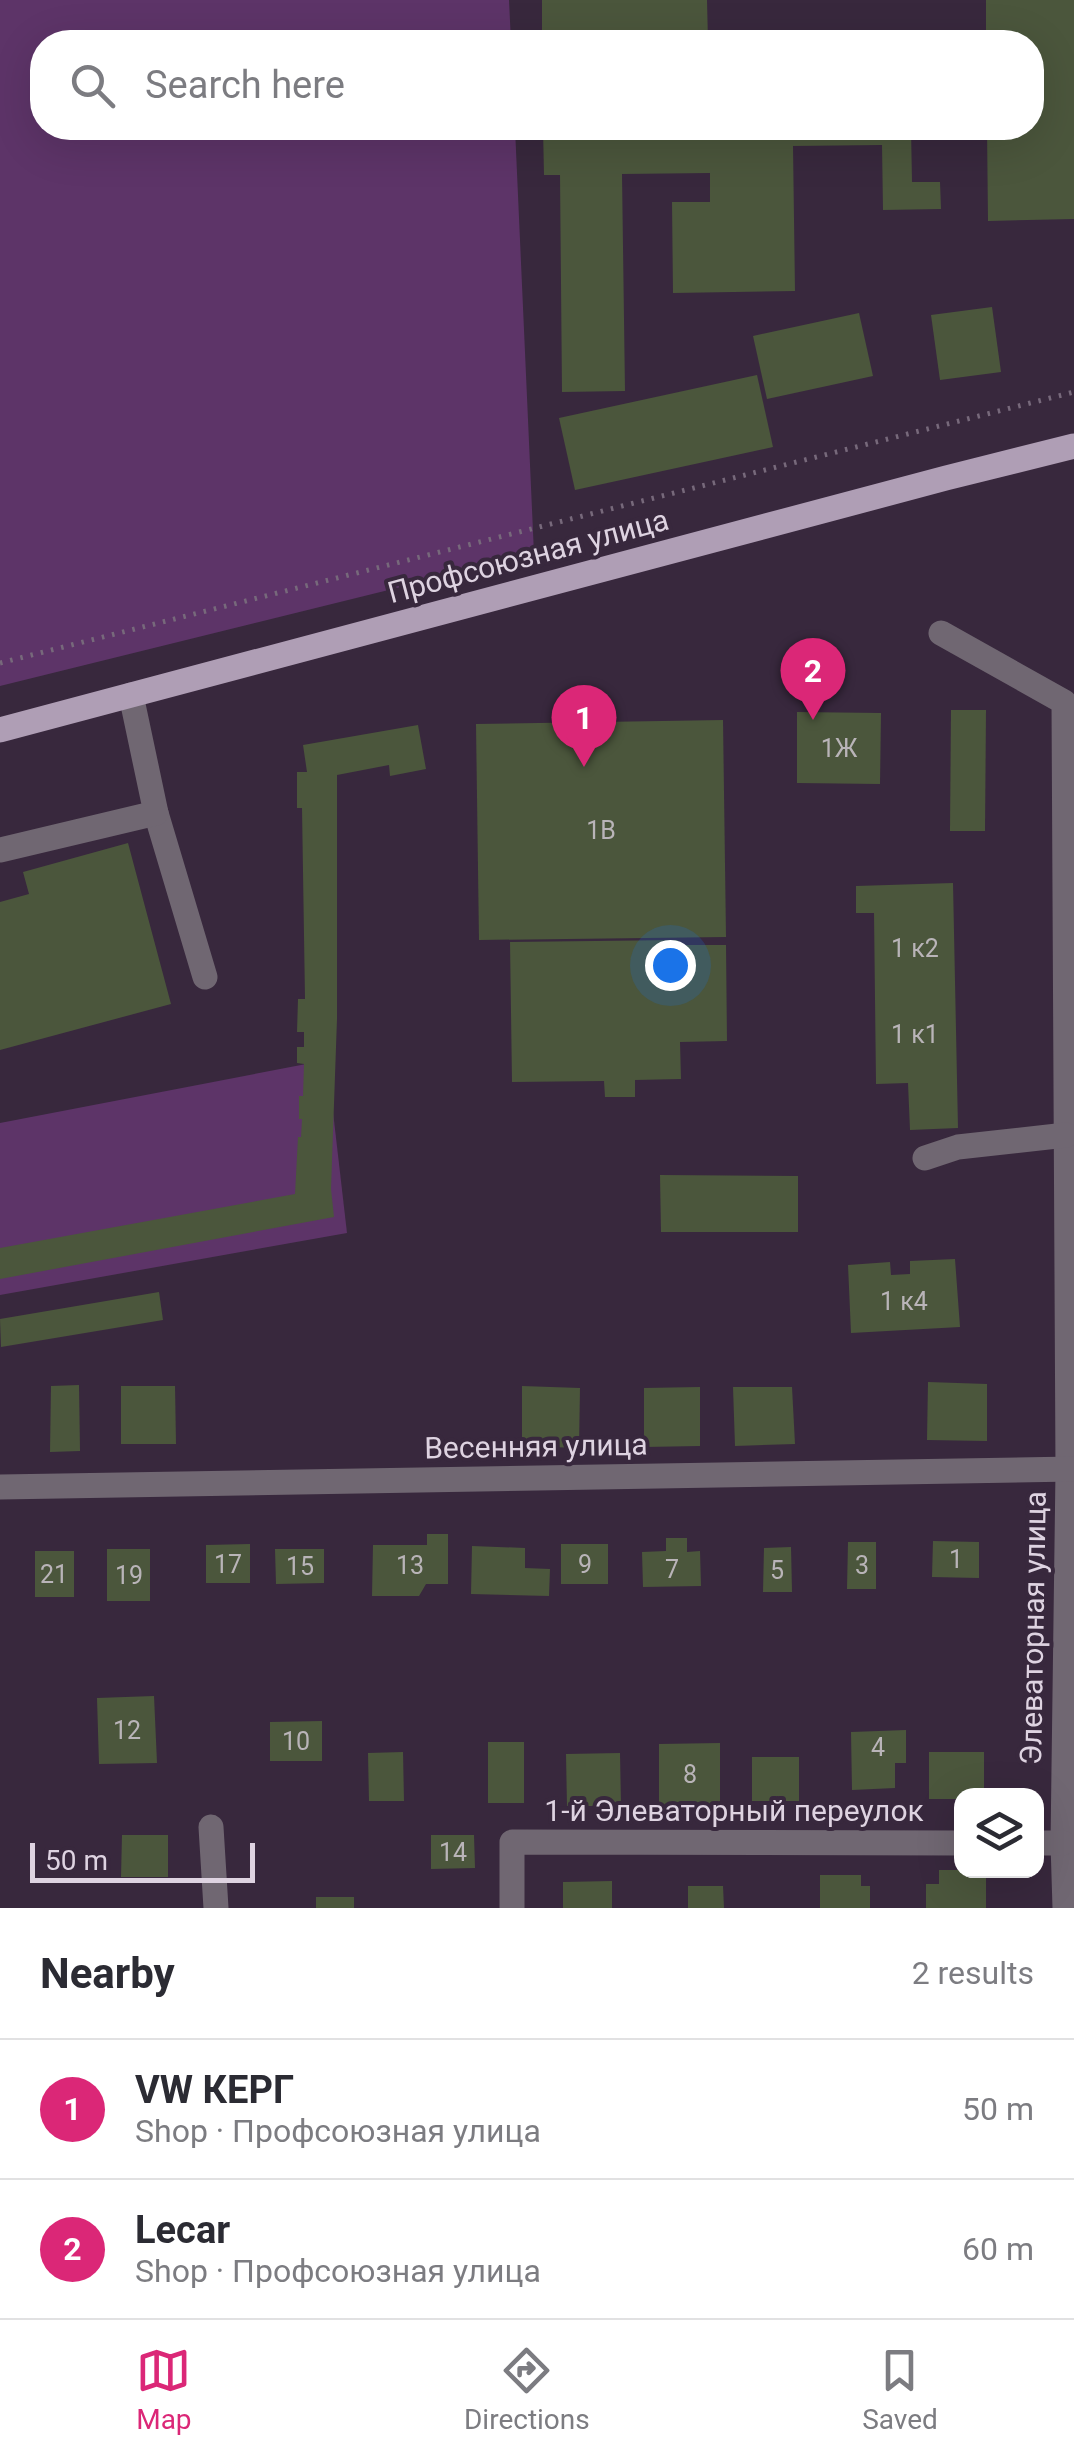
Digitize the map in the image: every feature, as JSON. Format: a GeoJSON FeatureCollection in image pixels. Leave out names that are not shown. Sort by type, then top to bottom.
{"type":"FeatureCollection","features":[{"type":"Feature","properties":{"kind":"main road","name":"Профсоюзная улица"},"geometry":{"type":"LineString","coordinates":[[0,730],[1074,446]]}},
{"type":"Feature","properties":{"kind":"street","name":"Элеваторная улица"},"geometry":{"type":"LineString","coordinates":[[941,632],[1064,702],[1071,1470],[1050,1843],[1065,1908]]}},
{"type":"Feature","properties":{"kind":"street"},"geometry":{"type":"LineString","coordinates":[[131,695],[156,813],[204,977]]}},
{"type":"Feature","properties":{"kind":"street"},"geometry":{"type":"LineString","coordinates":[[0,850],[156,813]]}},
{"type":"Feature","properties":{"kind":"street"},"geometry":{"type":"LineString","coordinates":[[925,1158],[958,1147],[1066,1135]]}},
{"type":"Feature","properties":{"kind":"street","name":"Весенняя улица"},"geometry":{"type":"LineString","coordinates":[[0,1486],[1071,1470]]}},
{"type":"Feature","properties":{"kind":"street"},"geometry":{"type":"LineString","coordinates":[[211,1826],[216,1908]]}},
{"type":"Feature","properties":{"kind":"street","name":"1-й Элеваторный переулок"},"geometry":{"type":"LineString","coordinates":[[512,1908],[512,1842],[954,1842]]}},
{"type":"Feature","properties":{"kind":"path"},"geometry":{"type":"LineString","coordinates":[[0,663],[1074,392]]}},
{"type":"Feature","properties":{"kind":"shaded area"},"geometry":{"type":"Polygon","coordinates":[[[0,0],[509,0],[510,30],[30,30],[30,140],[516,140],[534,554],[0,686],[0,0]]]}},
{"type":"Feature","properties":{"kind":"shaded area"},"geometry":{"type":"Polygon","coordinates":[[[327,1060],[347,1233],[0,1295],[0,1123],[327,1060]]]}},
{"type":"Feature","properties":{"kind":"building"},"geometry":{"type":"Polygon","coordinates":[[[542,0],[707,0],[708,30],[542,30],[542,0]]]}},
{"type":"Feature","properties":{"kind":"building"},"geometry":{"type":"Polygon","coordinates":[[[986,0],[1074,0],[1074,219],[988,221],[987,140],[1044,140],[1044,30],[986,30],[986,0]]]}},
{"type":"Feature","properties":{"kind":"building"},"geometry":{"type":"Polygon","coordinates":[[[543,140],[911,140],[912,182],[940,182],[941,209],[883,210],[882,145],[793,146],[795,291],[673,293],[672,202],[710,202],[710,173],[622,174],[625,391],[562,392],[560,175],[544,175],[543,140]]]}},
{"type":"Feature","properties":{"kind":"building"},"geometry":{"type":"Polygon","coordinates":[[[992,307],[1001,372],[940,380],[931,315],[992,307]]]}},
{"type":"Feature","properties":{"kind":"building"},"geometry":{"type":"Polygon","coordinates":[[[859,313],[873,376],[767,399],[753,336],[859,313]]]}},
{"type":"Feature","properties":{"kind":"building"},"geometry":{"type":"Polygon","coordinates":[[[757,375],[773,447],[575,490],[559,418],[757,375]]]}},
{"type":"Feature","properties":{"kind":"building"},"geometry":{"type":"Polygon","coordinates":[[[951,710],[986,710],[985,831],[950,831],[951,710]]]}},
{"type":"Feature","properties":{"kind":"building"},"geometry":{"type":"Polygon","coordinates":[[[797,712],[881,713],[880,784],[797,783],[797,712]]]}},
{"type":"Feature","properties":{"kind":"building"},"geometry":{"type":"Polygon","coordinates":[[[723,720],[726,937],[479,940],[476,724],[723,720]]]}},
{"type":"Feature","properties":{"kind":"building"},"geometry":{"type":"Polygon","coordinates":[[[418,725],[426,769],[390,776],[389,765],[337,775],[337,1019],[331,1189],[334,1217],[0,1279],[0,1248],[295,1194],[304,1064],[297,1063],[297,1047],[304,1047],[304,1032],[297,1032],[298,999],[305,999],[302,808],[297,808],[297,772],[307,772],[303,745],[418,725]]]}},
{"type":"Feature","properties":{"kind":"building"},"geometry":{"type":"Polygon","coordinates":[[[128,843],[171,1004],[0,1050],[0,902],[29,894],[23,872],[128,843]]]}},
{"type":"Feature","properties":{"kind":"building"},"geometry":{"type":"Polygon","coordinates":[[[953,883],[958,1128],[910,1130],[908,1083],[876,1084],[874,913],[856,913],[856,886],[953,883]]]}},
{"type":"Feature","properties":{"kind":"building"},"geometry":{"type":"Polygon","coordinates":[[[678,940],[679,945],[726,945],[727,1041],[680,1042],[681,1079],[635,1080],[635,1097],[605,1097],[604,1081],[512,1082],[510,942],[678,940]]]}},
{"type":"Feature","properties":{"kind":"building"},"geometry":{"type":"Polygon","coordinates":[[[660,1175],[798,1176],[798,1232],[661,1232],[660,1175]]]}},
{"type":"Feature","properties":{"kind":"building"},"geometry":{"type":"Polygon","coordinates":[[[955,1259],[960,1327],[851,1333],[848,1265],[890,1262],[891,1275],[910,1274],[910,1261],[955,1259]]]}},
{"type":"Feature","properties":{"kind":"building"},"geometry":{"type":"Polygon","coordinates":[[[159,1292],[163,1320],[1,1347],[0,1319],[159,1292]]]}},
{"type":"Feature","properties":{"kind":"building"},"geometry":{"type":"Polygon","coordinates":[[[928,1382],[987,1384],[987,1441],[927,1440],[928,1382]]]}},
{"type":"Feature","properties":{"kind":"building"},"geometry":{"type":"Polygon","coordinates":[[[79,1385],[80,1451],[50,1452],[51,1386],[79,1385]]]}},
{"type":"Feature","properties":{"kind":"building"},"geometry":{"type":"Polygon","coordinates":[[[121,1386],[175,1386],[176,1444],[121,1444],[121,1386]]]}},
{"type":"Feature","properties":{"kind":"building"},"geometry":{"type":"Polygon","coordinates":[[[522,1386],[580,1388],[579,1448],[522,1446],[522,1386]]]}},
{"type":"Feature","properties":{"kind":"building"},"geometry":{"type":"Polygon","coordinates":[[[700,1387],[700,1446],[644,1447],[644,1388],[700,1387]]]}},
{"type":"Feature","properties":{"kind":"building"},"geometry":{"type":"Polygon","coordinates":[[[733,1387],[792,1387],[795,1444],[735,1446],[733,1387]]]}},
{"type":"Feature","properties":{"kind":"building"},"geometry":{"type":"Polygon","coordinates":[[[427,1534],[448,1534],[448,1584],[426,1584],[419,1596],[372,1596],[373,1545],[427,1545],[427,1534]]]}},
{"type":"Feature","properties":{"kind":"building"},"geometry":{"type":"Polygon","coordinates":[[[666,1538],[687,1538],[687,1552],[700,1551],[701,1586],[643,1587],[642,1552],[666,1551],[666,1538]]]}},
{"type":"Feature","properties":{"kind":"building"},"geometry":{"type":"Polygon","coordinates":[[[933,1541],[979,1542],[979,1578],[932,1577],[933,1541]]]}},
{"type":"Feature","properties":{"kind":"building"},"geometry":{"type":"Polygon","coordinates":[[[848,1542],[876,1542],[876,1589],[847,1589],[848,1542]]]}},
{"type":"Feature","properties":{"kind":"building"},"geometry":{"type":"Polygon","coordinates":[[[250,1544],[250,1583],[206,1583],[206,1545],[250,1544]]]}},
{"type":"Feature","properties":{"kind":"building"},"geometry":{"type":"Polygon","coordinates":[[[561,1544],[608,1544],[608,1584],[561,1584],[561,1544]]]}},
{"type":"Feature","properties":{"kind":"building"},"geometry":{"type":"Polygon","coordinates":[[[472,1546],[525,1548],[525,1568],[550,1569],[549,1596],[471,1594],[472,1546]]]}},
{"type":"Feature","properties":{"kind":"building"},"geometry":{"type":"Polygon","coordinates":[[[791,1547],[792,1592],[763,1592],[764,1548],[791,1547]]]}},
{"type":"Feature","properties":{"kind":"building"},"geometry":{"type":"Polygon","coordinates":[[[107,1549],[150,1549],[150,1601],[107,1601],[107,1549]]]}},
{"type":"Feature","properties":{"kind":"building"},"geometry":{"type":"Polygon","coordinates":[[[275,1549],[324,1549],[324,1583],[276,1584],[275,1549]]]}},
{"type":"Feature","properties":{"kind":"building"},"geometry":{"type":"Polygon","coordinates":[[[35,1551],[74,1551],[74,1597],[35,1597],[35,1551]]]}},
{"type":"Feature","properties":{"kind":"building"},"geometry":{"type":"Polygon","coordinates":[[[154,1696],[157,1763],[99,1764],[97,1698],[154,1696]]]}},
{"type":"Feature","properties":{"kind":"building"},"geometry":{"type":"Polygon","coordinates":[[[322,1721],[322,1761],[270,1761],[270,1722],[322,1721]]]}},
{"type":"Feature","properties":{"kind":"building"},"geometry":{"type":"Polygon","coordinates":[[[906,1730],[906,1763],[895,1763],[895,1788],[852,1790],[851,1732],[906,1730]]]}},
{"type":"Feature","properties":{"kind":"building"},"geometry":{"type":"Polygon","coordinates":[[[488,1742],[524,1742],[524,1803],[488,1803],[488,1742]]]}},
{"type":"Feature","properties":{"kind":"building"},"geometry":{"type":"Polygon","coordinates":[[[720,1743],[720,1805],[659,1805],[659,1744],[720,1743]]]}},
{"type":"Feature","properties":{"kind":"building"},"geometry":{"type":"Polygon","coordinates":[[[403,1752],[404,1801],[369,1801],[368,1753],[403,1752]]]}},
{"type":"Feature","properties":{"kind":"building"},"geometry":{"type":"Polygon","coordinates":[[[929,1752],[984,1752],[984,1788],[954,1788],[954,1799],[929,1799],[929,1752]]]}},
{"type":"Feature","properties":{"kind":"building"},"geometry":{"type":"Polygon","coordinates":[[[620,1753],[621,1806],[567,1806],[566,1754],[620,1753]]]}},
{"type":"Feature","properties":{"kind":"building"},"geometry":{"type":"Polygon","coordinates":[[[752,1757],[799,1757],[799,1801],[752,1801],[752,1757]]]}},
{"type":"Feature","properties":{"kind":"building"},"geometry":{"type":"Polygon","coordinates":[[[122,1835],[168,1835],[168,1877],[121,1877],[122,1835]]]}},
{"type":"Feature","properties":{"kind":"building"},"geometry":{"type":"Polygon","coordinates":[[[431,1835],[474,1835],[475,1868],[431,1869],[431,1835]]]}},
{"type":"Feature","properties":{"kind":"building"},"geometry":{"type":"Polygon","coordinates":[[[939,1870],[954,1870],[954,1878],[986,1878],[986,1908],[926,1908],[926,1884],[939,1884],[939,1870]]]}},
{"type":"Feature","properties":{"kind":"building"},"geometry":{"type":"Polygon","coordinates":[[[820,1875],[861,1875],[861,1886],[870,1886],[870,1908],[820,1908],[820,1875]]]}},
{"type":"Feature","properties":{"kind":"building"},"geometry":{"type":"Polygon","coordinates":[[[612,1881],[612,1908],[563,1908],[563,1882],[612,1881]]]}},
{"type":"Feature","properties":{"kind":"building"},"geometry":{"type":"Polygon","coordinates":[[[688,1886],[723,1886],[724,1908],[688,1908],[688,1886]]]}},
{"type":"Feature","properties":{"kind":"building"},"geometry":{"type":"Polygon","coordinates":[[[316,1897],[354,1897],[354,1908],[316,1908],[316,1897]]]}},
{"type":"Feature","properties":{"kind":"place","name":"Lecar"},"geometry":{"type":"Point","coordinates":[813,720]}},
{"type":"Feature","properties":{"kind":"place","name":"VW КЕРГ"},"geometry":{"type":"Point","coordinates":[584,767]}}]}
